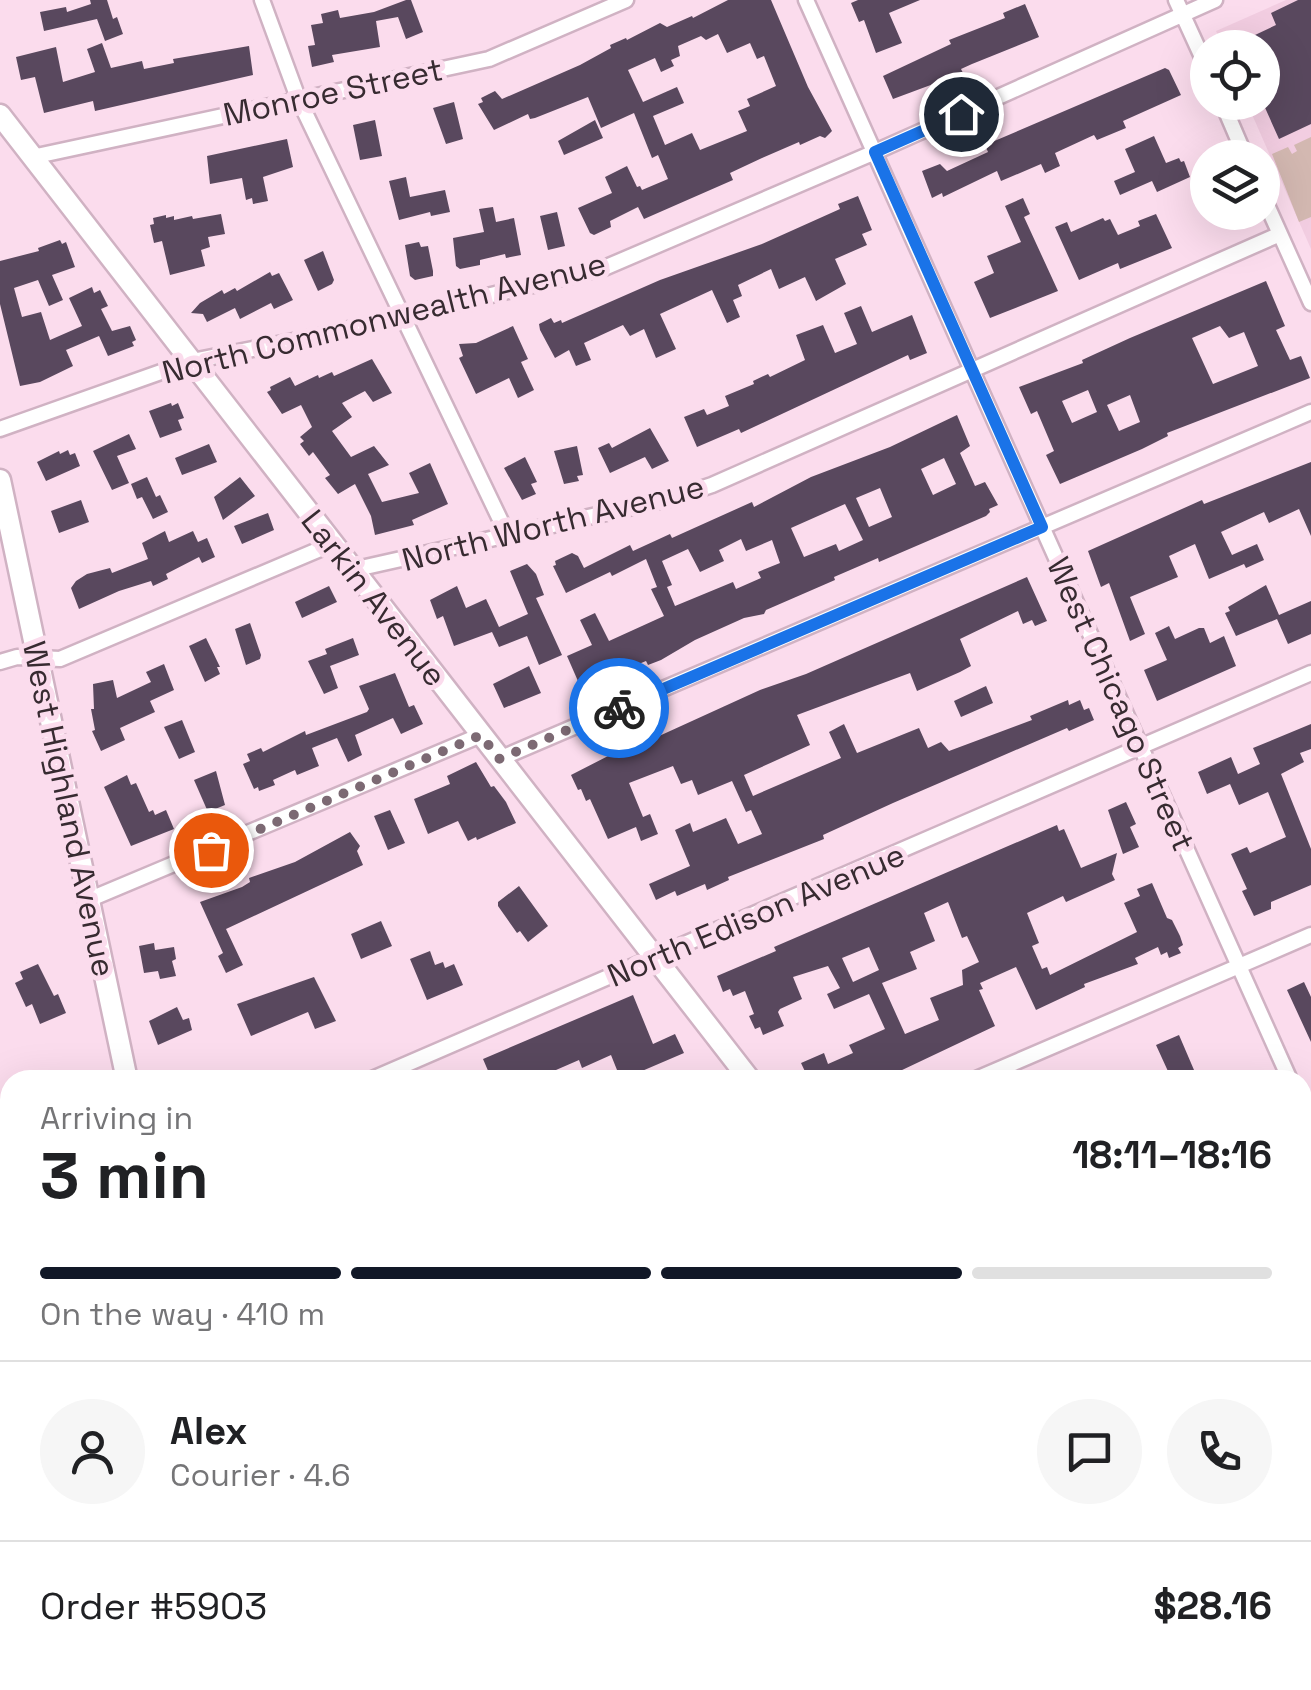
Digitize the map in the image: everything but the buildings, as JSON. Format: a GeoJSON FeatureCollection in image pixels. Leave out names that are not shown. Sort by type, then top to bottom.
{"type":"FeatureCollection","features":[{"type":"Feature","properties":{"kind":"main road","name":"Larkin Avenue"},"geometry":{"type":"LineString","coordinates":[[0,115],[742,1070]]}},
{"type":"Feature","properties":{"kind":"main road","name":"West Highland Avenue"},"geometry":{"type":"LineString","coordinates":[[0,480],[125,1070]]}},
{"type":"Feature","properties":{"kind":"street"},"geometry":{"type":"LineString","coordinates":[[262,0],[298,98],[508,536]]}},
{"type":"Feature","properties":{"kind":"street","name":"Monroe Street"},"geometry":{"type":"LineString","coordinates":[[32,157],[489,59],[626,0]]}},
{"type":"Feature","properties":{"kind":"street","name":"West Chicago Street"},"geometry":{"type":"LineString","coordinates":[[806,0],[1285,1070]]}},
{"type":"Feature","properties":{"kind":"street","name":"North Commonwealth Avenue"},"geometry":{"type":"LineString","coordinates":[[0,429],[192,360],[324,335],[604,268],[875,152],[1179,7],[1215,0]]}},
{"type":"Feature","properties":{"kind":"street"},"geometry":{"type":"LineString","coordinates":[[1179,7],[1190,31]]}},
{"type":"Feature","properties":{"kind":"street"},"geometry":{"type":"LineString","coordinates":[[1278,230],[1311,303]]}},
{"type":"Feature","properties":{"kind":"street","name":"North Worth Avenue"},"geometry":{"type":"LineString","coordinates":[[352,570],[712,486],[1280,234]]}},
{"type":"Feature","properties":{"kind":"street"},"geometry":{"type":"LineString","coordinates":[[499,759],[1311,412]]}},
{"type":"Feature","properties":{"kind":"street"},"geometry":{"type":"LineString","coordinates":[[0,662],[16,657],[60,659],[332,544]]}},
{"type":"Feature","properties":{"kind":"street","name":"North Edison Avenue"},"geometry":{"type":"LineString","coordinates":[[394,1070],[1311,673]]}},
{"type":"Feature","properties":{"kind":"street"},"geometry":{"type":"LineString","coordinates":[[88,900],[481,735]]}},
{"type":"Feature","properties":{"kind":"street"},"geometry":{"type":"LineString","coordinates":[[997,1070],[1311,935]]}},
{"type":"Feature","properties":{"kind":"shaded area"},"geometry":{"type":"Polygon","coordinates":[[[1286,0],[1311,0],[1311,249],[1280,178],[1280,140],[1263,140],[1254,120],[1280,120],[1280,30],[1218,30],[1286,0]]]}},
{"type":"Feature","properties":{"kind":"shaded area"},"geometry":{"type":"Polygon","coordinates":[[[1311,137],[1311,217],[1299,222],[1280,174],[1280,150],[1288,147],[1292,154],[1297,151],[1294,145],[1311,137]]]}},
{"type":"Feature","properties":{"kind":"way so far"},"geometry":{"type":"LineString","coordinates":[[211,850],[481,735],[499,759],[619,708]]}},
{"type":"Feature","properties":{"kind":"route"},"geometry":{"type":"LineString","coordinates":[[619,708],[1042,527],[875,152],[961,114]]}}]}
